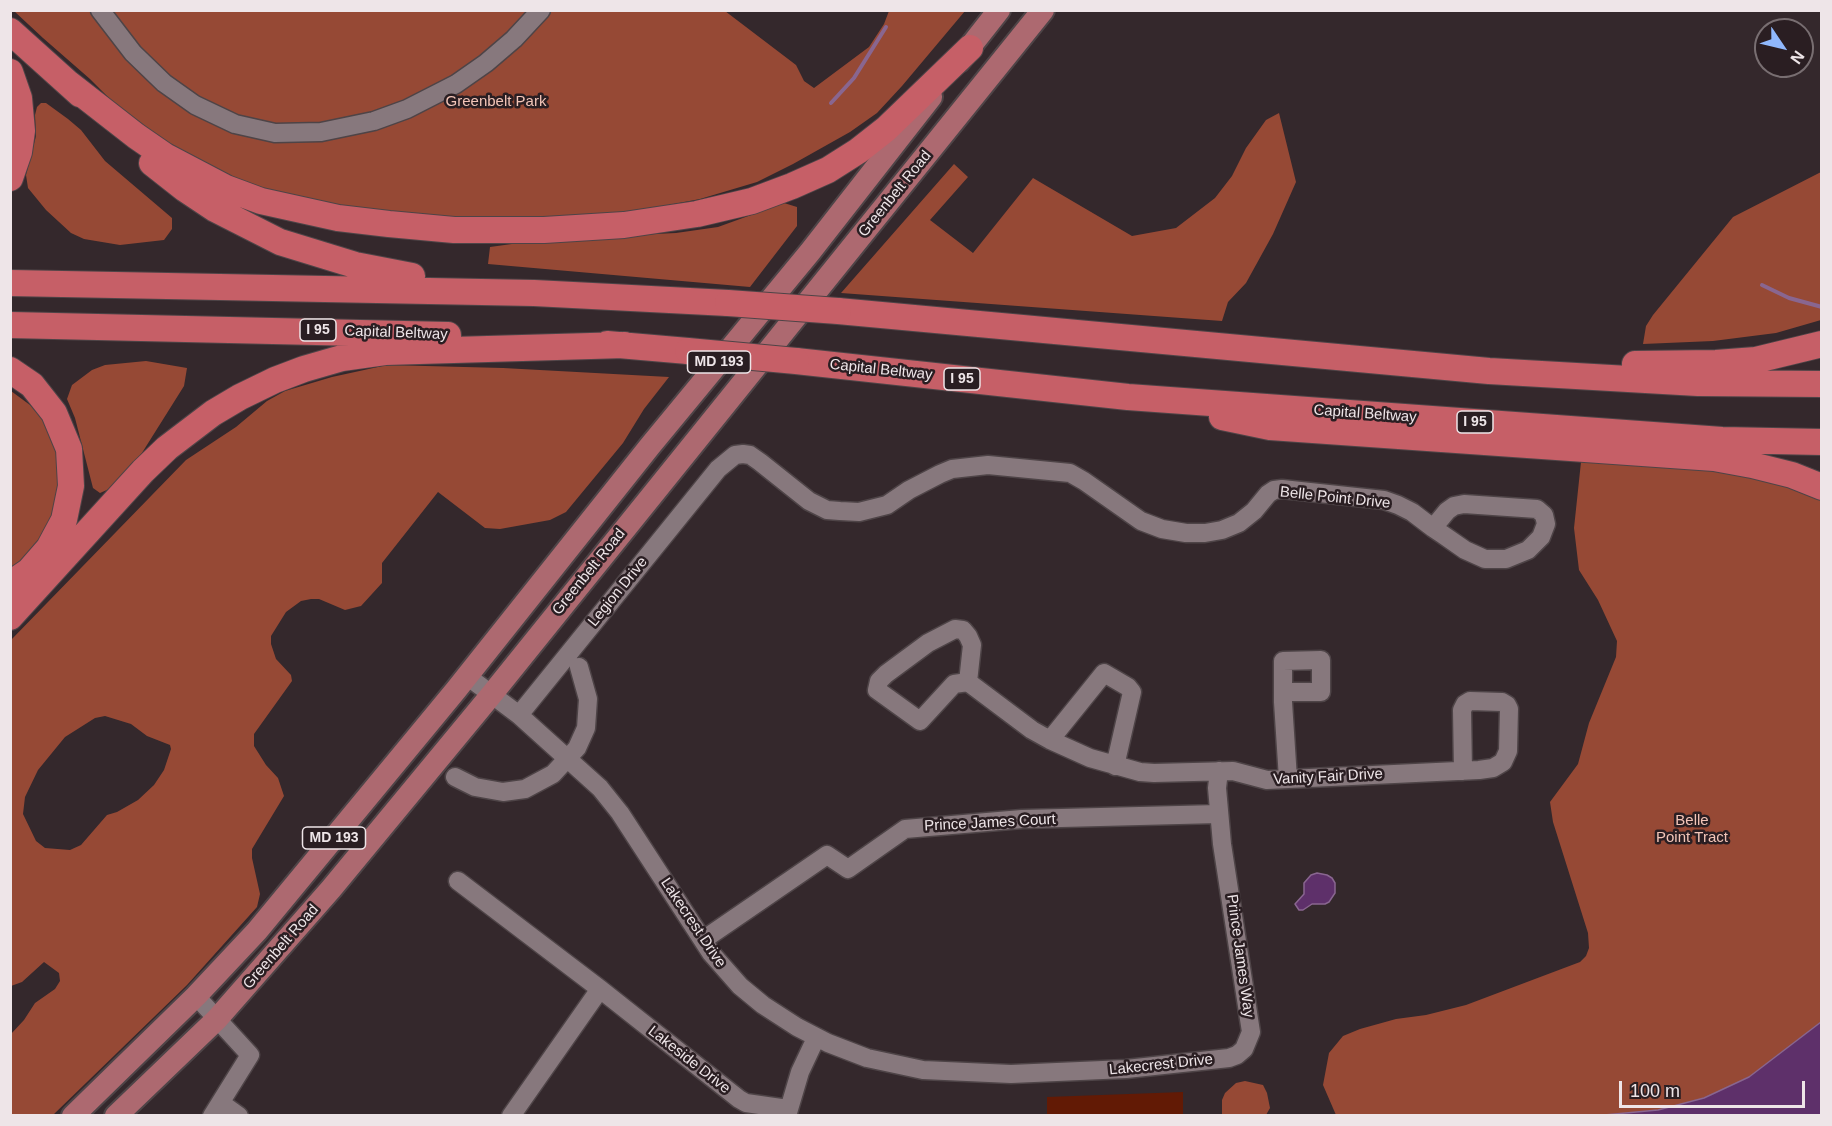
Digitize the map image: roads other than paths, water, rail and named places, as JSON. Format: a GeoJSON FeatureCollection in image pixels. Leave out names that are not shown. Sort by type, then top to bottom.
{"type":"FeatureCollection","features":[{"type":"Feature","properties":{"kind":"highway"},"geometry":{"type":"LineString","coordinates":[[10,31],[68,83],[129,143],[185,189],[215,209],[270,237],[307,251],[381,271],[534,293]]}},
{"type":"Feature","properties":{"kind":"highway"},"geometry":{"type":"LineString","coordinates":[[68,83],[165,156],[226,188],[261,201],[338,218],[389,224],[454,230],[544,230],[624,225],[697,214],[752,201],[792,186],[828,170],[858,151],[886,129],[970,48]]}},
{"type":"Feature","properties":{"kind":"highway"},"geometry":{"type":"LineString","coordinates":[[10,72],[19,99],[22,131],[20,152],[10,178]]}},
{"type":"Feature","properties":{"kind":"highway"},"geometry":{"type":"LineString","coordinates":[[10,283],[534,293],[728,303],[838,311],[1355,360],[1698,383],[1821,384]]}},
{"type":"Feature","properties":{"kind":"highway","name":"Capital Beltway"},"geometry":{"type":"LineString","coordinates":[[10,325],[359,331],[525,338],[796,361],[1128,397],[1722,440],[1821,442]]}},
{"type":"Feature","properties":{"kind":"highway"},"geometry":{"type":"LineString","coordinates":[[1355,360],[1490,363],[1716,363],[1756,360],[1821,344]]}},
{"type":"Feature","properties":{"kind":"highway"},"geometry":{"type":"LineString","coordinates":[[10,617],[143,471],[167,448],[213,413],[275,380],[342,358],[385,352],[625,345]]}},
{"type":"Feature","properties":{"kind":"highway"},"geometry":{"type":"LineString","coordinates":[[10,370],[32,385],[54,413],[69,449],[71,468],[69,503],[57,535],[40,560],[10,584]]}},
{"type":"Feature","properties":{"kind":"highway"},"geometry":{"type":"LineString","coordinates":[[1128,397],[1270,427],[1714,458],[1792,475],[1821,487]]}},
{"type":"Feature","properties":{"kind":"main road","name":"Greenbelt Road"},"geometry":{"type":"LineString","coordinates":[[73,1116],[196,996],[257,931],[810,252],[999,10]]}},
{"type":"Feature","properties":{"kind":"main road","name":"Greenbelt Road"},"geometry":{"type":"LineString","coordinates":[[116,1116],[217,1019],[319,904],[492,694],[1043,10]]}},
{"type":"Feature","properties":{"kind":"main road"},"geometry":{"type":"LineString","coordinates":[[134,1116],[173,1063]]}},
{"type":"Feature","properties":{"kind":"street"},"geometry":{"type":"LineString","coordinates":[[100,10],[133,53],[164,83],[195,105],[235,124],[274,133],[321,132],[374,121],[407,109],[456,84],[486,63],[514,39],[541,10]]}},
{"type":"Feature","properties":{"kind":"street","name":"Belle Point Drive"},"geometry":{"type":"LineString","coordinates":[[718,468],[735,455],[750,455],[809,501],[827,510],[859,512],[887,505],[909,490],[952,469],[988,465],[1070,473],[1141,521],[1162,529],[1186,533],[1214,531],[1239,523],[1274,490],[1384,500],[1412,512],[1433,528],[1474,556],[1496,560],[1518,556],[1528,550],[1541,537],[1546,524],[1544,515],[1537,509],[1464,504],[1454,506],[1433,528]]}},
{"type":"Feature","properties":{"kind":"street","name":"Legion Drive"},"geometry":{"type":"LineString","coordinates":[[519,715],[718,468]]}},
{"type":"Feature","properties":{"kind":"street"},"geometry":{"type":"LineString","coordinates":[[955,629],[966,633],[972,645],[968,682],[954,684],[920,721],[877,690],[879,681],[886,674],[928,643],[955,629]]}},
{"type":"Feature","properties":{"kind":"street"},"geometry":{"type":"LineString","coordinates":[[1283,692],[1321,692],[1321,660],[1282,661],[1283,692],[1288,779]]}},
{"type":"Feature","properties":{"kind":"street"},"geometry":{"type":"LineString","coordinates":[[455,777],[470,785],[503,792],[525,789],[547,779],[569,758],[582,739],[588,714],[587,689],[579,667]]}},
{"type":"Feature","properties":{"kind":"street"},"geometry":{"type":"LineString","coordinates":[[1050,740],[1104,673],[1128,687],[1132,692],[1115,766]]}},
{"type":"Feature","properties":{"kind":"street","name":"Lakecrest Drive"},"geometry":{"type":"LineString","coordinates":[[467,676],[519,715],[600,788],[620,813],[703,940],[740,986],[778,1015],[816,1038],[885,1063],[923,1070],[961,1073],[1061,1073],[1229,1058]]}},
{"type":"Feature","properties":{"kind":"street","name":"Vanity Fair Drive"},"geometry":{"type":"LineString","coordinates":[[968,682],[1032,730],[1090,758],[1115,766],[1154,773],[1240,772],[1267,780],[1463,771]]}},
{"type":"Feature","properties":{"kind":"street"},"geometry":{"type":"LineString","coordinates":[[1218,814],[1219,771]]}},
{"type":"Feature","properties":{"kind":"street","name":"Prince James Court"},"geometry":{"type":"LineString","coordinates":[[703,940],[827,855],[848,869],[905,829],[1022,819],[1218,814]]}},
{"type":"Feature","properties":{"kind":"street","name":"Prince James Way"},"geometry":{"type":"LineString","coordinates":[[1218,814],[1251,1032],[1245,1049],[1229,1058]]}},
{"type":"Feature","properties":{"kind":"street","name":"Lakeside Drive"},"geometry":{"type":"LineString","coordinates":[[458,881],[600,989],[741,1101],[787,1112],[800,1072],[816,1038]]}},
{"type":"Feature","properties":{"kind":"street"},"geometry":{"type":"LineString","coordinates":[[510,1116],[600,989]]}},
{"type":"Feature","properties":{"kind":"street"},"geometry":{"type":"LineString","coordinates":[[196,996],[250,1055],[216,1109],[239,1116]]}},
{"type":"Feature","properties":{"kind":"waterway"},"geometry":{"type":"LineString","coordinates":[[831,103],[854,78],[886,27]]}},
{"type":"Feature","properties":{"kind":"waterway"},"geometry":{"type":"LineString","coordinates":[[1762,285],[1789,298],[1822,307]]}},
{"type":"Feature","properties":{"kind":"park label","name":"Greenbelt Park"},"geometry":{"type":"Point","coordinates":[496,102]}},
{"type":"Feature","properties":{"kind":"park label","name":"Belle Point Tract"},"geometry":{"type":"Point","coordinates":[1692,830]}}]}
